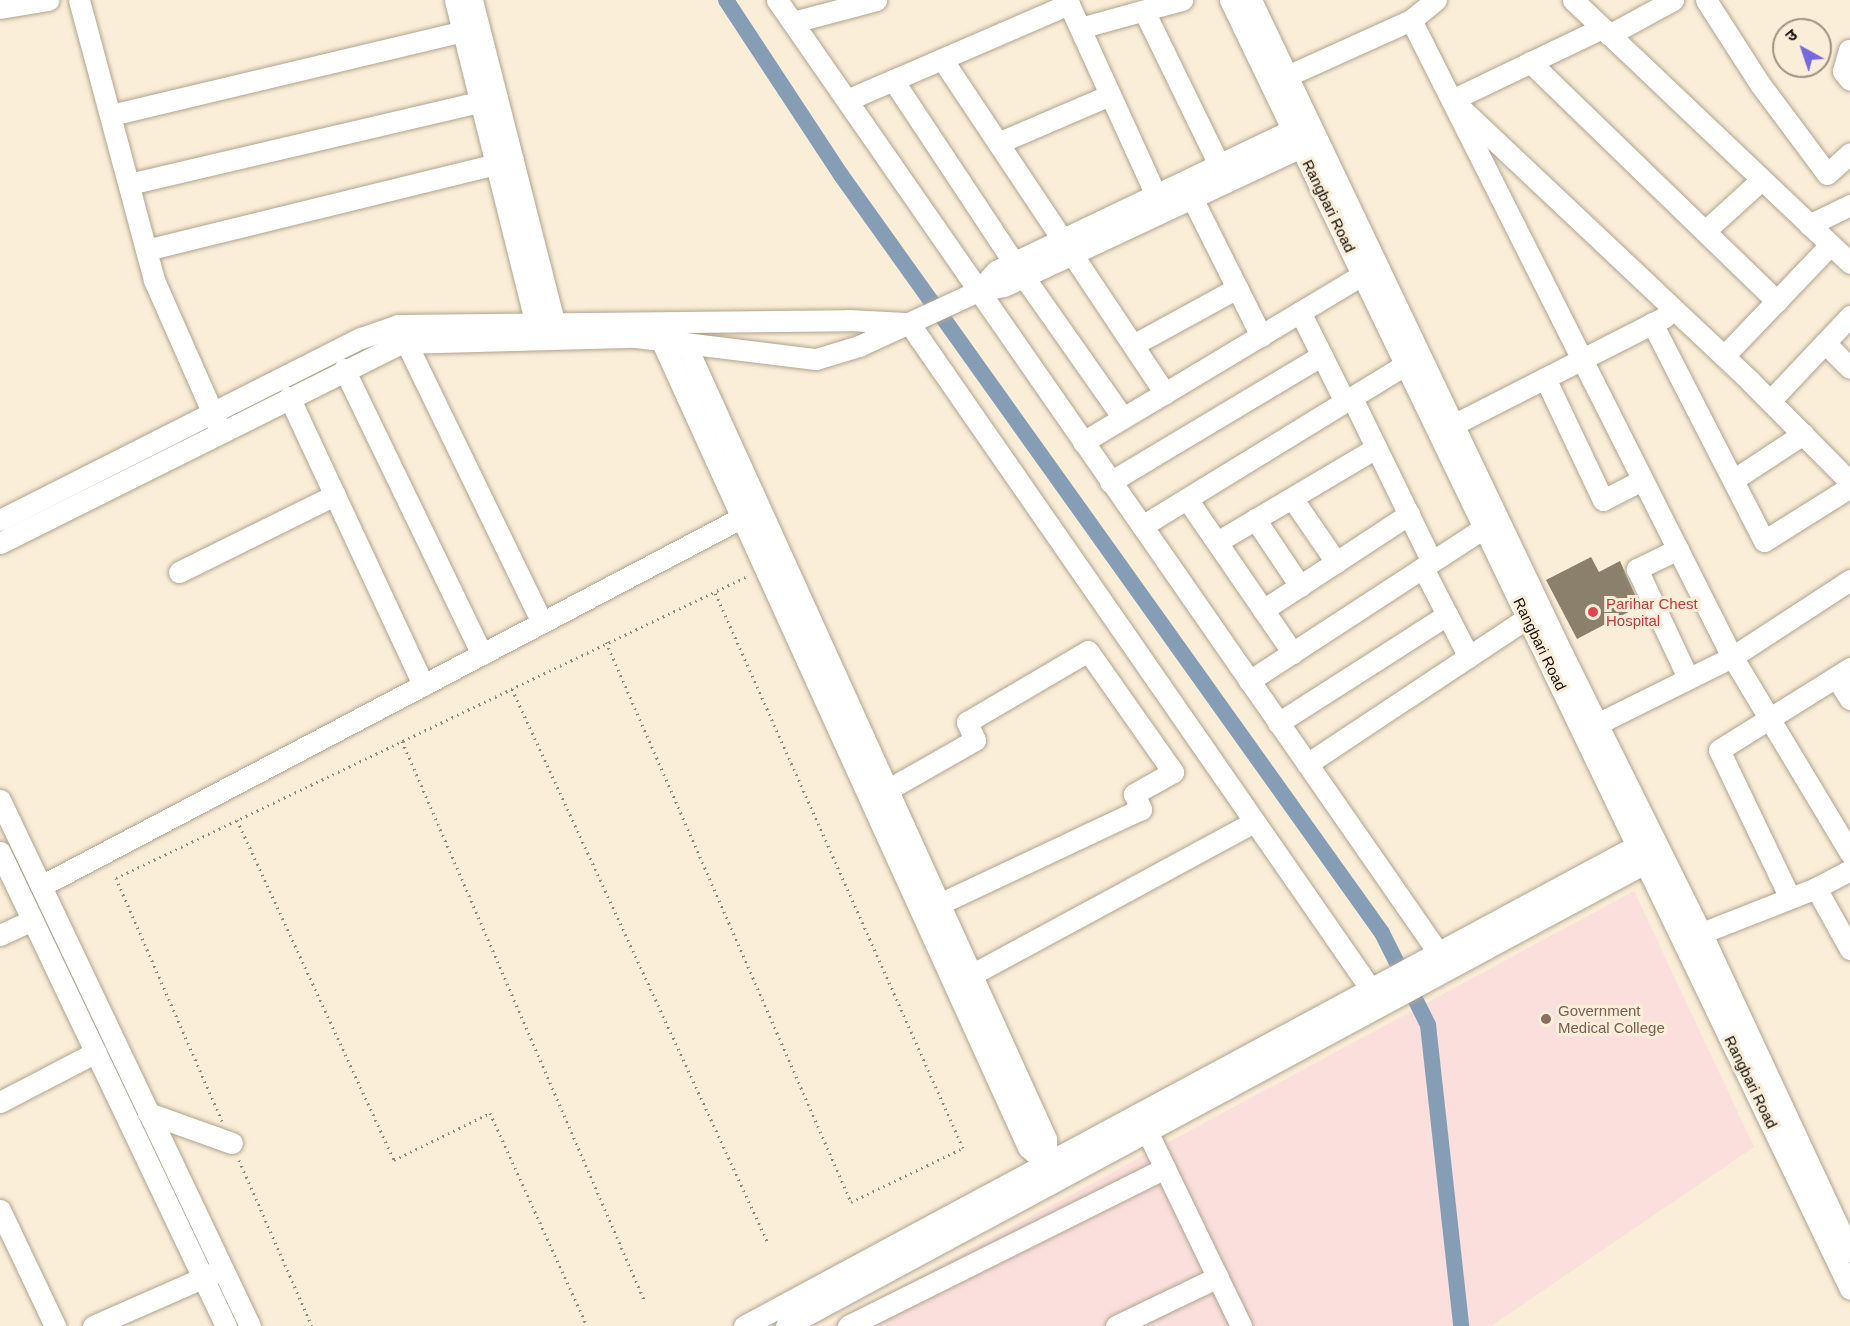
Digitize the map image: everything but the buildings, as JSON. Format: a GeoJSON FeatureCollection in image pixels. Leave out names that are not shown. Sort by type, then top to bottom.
{"type":"FeatureCollection","features":[{"type":"Feature","properties":{"kind":"street"},"geometry":{"type":"LineString","coordinates":[[0,8],[48,0]]}},
{"type":"Feature","properties":{"kind":"street"},"geometry":{"type":"LineString","coordinates":[[79,0],[154,280],[217,422]]}},
{"type":"Feature","properties":{"kind":"street"},"geometry":{"type":"LineString","coordinates":[[455,0],[463,31],[489,99]]}},
{"type":"Feature","properties":{"kind":"street"},"geometry":{"type":"LineString","coordinates":[[472,0],[489,99],[547,331]]}},
{"type":"Feature","properties":{"kind":"street"},"geometry":{"type":"LineString","coordinates":[[777,0],[847,100],[971,295],[1083,442],[1142,526],[1306,764],[1439,963]]}},
{"type":"Feature","properties":{"kind":"street"},"geometry":{"type":"LineString","coordinates":[[793,22],[876,0]]}},
{"type":"Feature","properties":{"kind":"street"},"geometry":{"type":"LineString","coordinates":[[1080,28],[1182,0]]}},
{"type":"Feature","properties":{"kind":"street","name":"Rangbari Road"},"geometry":{"type":"LineString","coordinates":[[1230,0],[1405,365],[1446,429],[1484,528],[1527,618],[1649,850],[1850,1251]]}},
{"type":"Feature","properties":{"kind":"street","name":"Rangbari Road"},"geometry":{"type":"LineString","coordinates":[[1251,0],[1446,429],[1597,724],[1649,850]]}},
{"type":"Feature","properties":{"kind":"street"},"geometry":{"type":"LineString","coordinates":[[1287,76],[1411,20],[1436,0]]}},
{"type":"Feature","properties":{"kind":"street"},"geometry":{"type":"LineString","coordinates":[[1573,0],[1760,181],[1850,263]]}},
{"type":"Feature","properties":{"kind":"street"},"geometry":{"type":"LineString","coordinates":[[1452,100],[1530,62],[1673,0]]}},
{"type":"Feature","properties":{"kind":"street"},"geometry":{"type":"LineString","coordinates":[[1706,0],[1760,84],[1827,174],[1850,153]]}},
{"type":"Feature","properties":{"kind":"street"},"geometry":{"type":"LineString","coordinates":[[847,100],[1068,2],[1156,195]]}},
{"type":"Feature","properties":{"kind":"street"},"geometry":{"type":"LineString","coordinates":[[1144,10],[1219,165]]}},
{"type":"Feature","properties":{"kind":"street"},"geometry":{"type":"LineString","coordinates":[[1411,20],[1732,657],[1850,853]]}},
{"type":"Feature","properties":{"kind":"street"},"geometry":{"type":"LineString","coordinates":[[111,115],[463,31]]}},
{"type":"Feature","properties":{"kind":"street"},"geometry":{"type":"LineString","coordinates":[[1849,50],[1844,71],[1850,80]]}},
{"type":"Feature","properties":{"kind":"street"},"geometry":{"type":"LineString","coordinates":[[942,59],[1165,393]]}},
{"type":"Feature","properties":{"kind":"street"},"geometry":{"type":"LineString","coordinates":[[1530,62],[1777,300]]}},
{"type":"Feature","properties":{"kind":"street"},"geometry":{"type":"LineString","coordinates":[[893,80],[1019,270],[1123,418]]}},
{"type":"Feature","properties":{"kind":"street"},"geometry":{"type":"LineString","coordinates":[[998,143],[1110,95]]}},
{"type":"Feature","properties":{"kind":"street"},"geometry":{"type":"LineString","coordinates":[[129,184],[489,99]]}},
{"type":"Feature","properties":{"kind":"street"},"geometry":{"type":"LineString","coordinates":[[1452,100],[1724,356],[1850,482]]}},
{"type":"Feature","properties":{"kind":"street"},"geometry":{"type":"LineString","coordinates":[[1067,247],[1156,195],[1187,190],[1219,165],[1297,138]]}},
{"type":"Feature","properties":{"kind":"street"},"geometry":{"type":"LineString","coordinates":[[547,331],[661,340],[816,359],[859,346],[971,295],[1004,286],[1019,270],[1297,138]]}},
{"type":"Feature","properties":{"kind":"street"},"geometry":{"type":"LineString","coordinates":[[146,250],[504,162]]}},
{"type":"Feature","properties":{"kind":"street"},"geometry":{"type":"LineString","coordinates":[[1705,231],[1760,181]]}},
{"type":"Feature","properties":{"kind":"street"},"geometry":{"type":"LineString","coordinates":[[1187,190],[1261,336]]}},
{"type":"Feature","properties":{"kind":"street"},"geometry":{"type":"LineString","coordinates":[[1809,225],[1850,205]]}},
{"type":"Feature","properties":{"kind":"street"},"geometry":{"type":"LineString","coordinates":[[1724,356],[1830,244]]}},
{"type":"Feature","properties":{"kind":"street"},"geometry":{"type":"LineString","coordinates":[[1083,442],[1362,275]]}},
{"type":"Feature","properties":{"kind":"street"},"geometry":{"type":"LineString","coordinates":[[1133,345],[1237,288]]}},
{"type":"Feature","properties":{"kind":"street"},"geometry":{"type":"LineString","coordinates":[[1446,429],[1676,311]]}},
{"type":"Feature","properties":{"kind":"street"},"geometry":{"type":"LineString","coordinates":[[1300,312],[1322,356],[1376,448],[1408,514],[1447,615],[1469,657]]}},
{"type":"Feature","properties":{"kind":"street"},"geometry":{"type":"LineString","coordinates":[[1770,401],[1850,316]]}},
{"type":"Feature","properties":{"kind":"street"},"geometry":{"type":"LineString","coordinates":[[0,543],[217,422],[361,338],[401,334],[915,320]]}},
{"type":"Feature","properties":{"kind":"street"},"geometry":{"type":"LineString","coordinates":[[915,320],[1254,822],[1382,994]]}},
{"type":"Feature","properties":{"kind":"street"},"geometry":{"type":"LineString","coordinates":[[1652,323],[1764,541],[1850,487]]}},
{"type":"Feature","properties":{"kind":"street"},"geometry":{"type":"LineString","coordinates":[[0,520],[217,422],[289,397],[344,369],[401,334]]}},
{"type":"Feature","properties":{"kind":"street"},"geometry":{"type":"LineString","coordinates":[[401,334],[542,623]]}},
{"type":"Feature","properties":{"kind":"street"},"geometry":{"type":"LineString","coordinates":[[661,340],[751,513],[887,789],[891,823],[939,904],[1046,1139],[1047,1164]]}},
{"type":"Feature","properties":{"kind":"street"},"geometry":{"type":"LineString","coordinates":[[685,343],[751,513],[765,570],[891,823],[1028,1147],[1047,1164]]}},
{"type":"Feature","properties":{"kind":"street"},"geometry":{"type":"LineString","coordinates":[[1825,343],[1850,368]]}},
{"type":"Feature","properties":{"kind":"street"},"geometry":{"type":"LineString","coordinates":[[1110,482],[1322,356]]}},
{"type":"Feature","properties":{"kind":"street"},"geometry":{"type":"LineString","coordinates":[[1142,526],[1405,365]]}},
{"type":"Feature","properties":{"kind":"street"},"geometry":{"type":"LineString","coordinates":[[344,369],[482,654]]}},
{"type":"Feature","properties":{"kind":"street"},"geometry":{"type":"LineString","coordinates":[[1545,378],[1603,500],[1642,480]]}},
{"type":"Feature","properties":{"kind":"street"},"geometry":{"type":"LineString","coordinates":[[289,397],[423,685]]}},
{"type":"Feature","properties":{"kind":"street"},"geometry":{"type":"LineString","coordinates":[[1733,480],[1803,434]]}},
{"type":"Feature","properties":{"kind":"street"},"geometry":{"type":"LineString","coordinates":[[1217,542],[1376,448]]}},
{"type":"Feature","properties":{"kind":"street"},"geometry":{"type":"LineString","coordinates":[[179,572],[335,495]]}},
{"type":"Feature","properties":{"kind":"street"},"geometry":{"type":"LineString","coordinates":[[1292,498],[1336,562]]}},
{"type":"Feature","properties":{"kind":"street"},"geometry":{"type":"LineString","coordinates":[[1187,499],[1293,653]]}},
{"type":"Feature","properties":{"kind":"street"},"geometry":{"type":"LineString","coordinates":[[41,886],[751,513]]}},
{"type":"Feature","properties":{"kind":"street"},"geometry":{"type":"LineString","coordinates":[[1263,610],[1408,514]]}},
{"type":"Feature","properties":{"kind":"street"},"geometry":{"type":"LineString","coordinates":[[1255,519],[1300,586]]}},
{"type":"Feature","properties":{"kind":"street"},"geometry":{"type":"LineString","coordinates":[[1249,681],[1484,528]]}},
{"type":"Feature","properties":{"kind":"street"},"geometry":{"type":"LineString","coordinates":[[1678,549],[1637,569],[1688,678]]}},
{"type":"Feature","properties":{"kind":"street"},"geometry":{"type":"LineString","coordinates":[[1597,724],[1732,657],[1850,580]]}},
{"type":"Feature","properties":{"kind":"street"},"geometry":{"type":"LineString","coordinates":[[1278,723],[1447,615]]}},
{"type":"Feature","properties":{"kind":"street"},"geometry":{"type":"LineString","coordinates":[[1306,764],[1527,618]]}},
{"type":"Feature","properties":{"kind":"street"},"geometry":{"type":"LineString","coordinates":[[887,789],[975,740],[967,722],[1088,651],[1173,772],[1134,794],[1141,809],[939,904]]}},
{"type":"Feature","properties":{"kind":"street"},"geometry":{"type":"LineString","coordinates":[[1790,898],[1719,750],[1843,673],[1850,699]]}},
{"type":"Feature","properties":{"kind":"street"},"geometry":{"type":"LineString","coordinates":[[0,800],[250,1326]]}},
{"type":"Feature","properties":{"kind":"street"},"geometry":{"type":"LineString","coordinates":[[971,975],[1254,822]]}},
{"type":"Feature","properties":{"kind":"street"},"geometry":{"type":"LineString","coordinates":[[744,1326],[1139,1114],[1382,994],[1649,850]]}},
{"type":"Feature","properties":{"kind":"street"},"geometry":{"type":"LineString","coordinates":[[0,852],[226,1326]]}},
{"type":"Feature","properties":{"kind":"street"},"geometry":{"type":"LineString","coordinates":[[1691,936],[1816,888],[1850,870]]}},
{"type":"Feature","properties":{"kind":"street"},"geometry":{"type":"LineString","coordinates":[[1816,888],[1850,949]]}},
{"type":"Feature","properties":{"kind":"street"},"geometry":{"type":"LineString","coordinates":[[0,935],[32,920]]}},
{"type":"Feature","properties":{"kind":"street","name":"Rangbari Road"},"geometry":{"type":"LineString","coordinates":[[1691,936],[1850,1289]]}},
{"type":"Feature","properties":{"kind":"street"},"geometry":{"type":"LineString","coordinates":[[786,1326],[1071,1171],[1148,1134],[1382,994]]}},
{"type":"Feature","properties":{"kind":"street"},"geometry":{"type":"LineString","coordinates":[[0,1102],[96,1052]]}},
{"type":"Feature","properties":{"kind":"street"},"geometry":{"type":"LineString","coordinates":[[148,1113],[232,1143]]}},
{"type":"Feature","properties":{"kind":"street"},"geometry":{"type":"LineString","coordinates":[[1139,1114],[1241,1326]]}},
{"type":"Feature","properties":{"kind":"street"},"geometry":{"type":"LineString","coordinates":[[848,1326],[1165,1168]]}},
{"type":"Feature","properties":{"kind":"street"},"geometry":{"type":"LineString","coordinates":[[1,1216],[55,1326]]}},
{"type":"Feature","properties":{"kind":"street"},"geometry":{"type":"LineString","coordinates":[[93,1326],[223,1269]]}},
{"type":"Feature","properties":{"kind":"street"},"geometry":{"type":"LineString","coordinates":[[1116,1326],[1218,1277]]}},
{"type":"Feature","properties":{"kind":"path"},"geometry":{"type":"LineString","coordinates":[[312,1326],[117,878],[714,590],[765,570]]}},
{"type":"Feature","properties":{"kind":"path"},"geometry":{"type":"LineString","coordinates":[[606,642],[851,1202],[963,1148],[714,590]]}},
{"type":"Feature","properties":{"kind":"path"},"geometry":{"type":"LineString","coordinates":[[512,688],[768,1243]]}},
{"type":"Feature","properties":{"kind":"path"},"geometry":{"type":"LineString","coordinates":[[402,741],[645,1302]]}},
{"type":"Feature","properties":{"kind":"path"},"geometry":{"type":"LineString","coordinates":[[237,820],[394,1160],[490,1113],[587,1326]]}},
{"type":"Feature","properties":{"kind":"shaded area","name":"Government Medical College"},"geometry":{"type":"Polygon","coordinates":[[[1634,891],[1754,1147],[1491,1326],[828,1326],[1634,891]]]}},
{"type":"Feature","properties":{"kind":"waterway"},"geometry":{"type":"LineString","coordinates":[[726,0],[841,175],[1382,933],[1428,1025],[1461,1326]]}},
{"type":"Feature","properties":{"kind":"place","name":"Parihar Chest Hospital"},"geometry":{"type":"Point","coordinates":[1593,612]}},
{"type":"Feature","properties":{"kind":"place","name":"Government Medical College"},"geometry":{"type":"Point","coordinates":[1546,1019]}}]}
